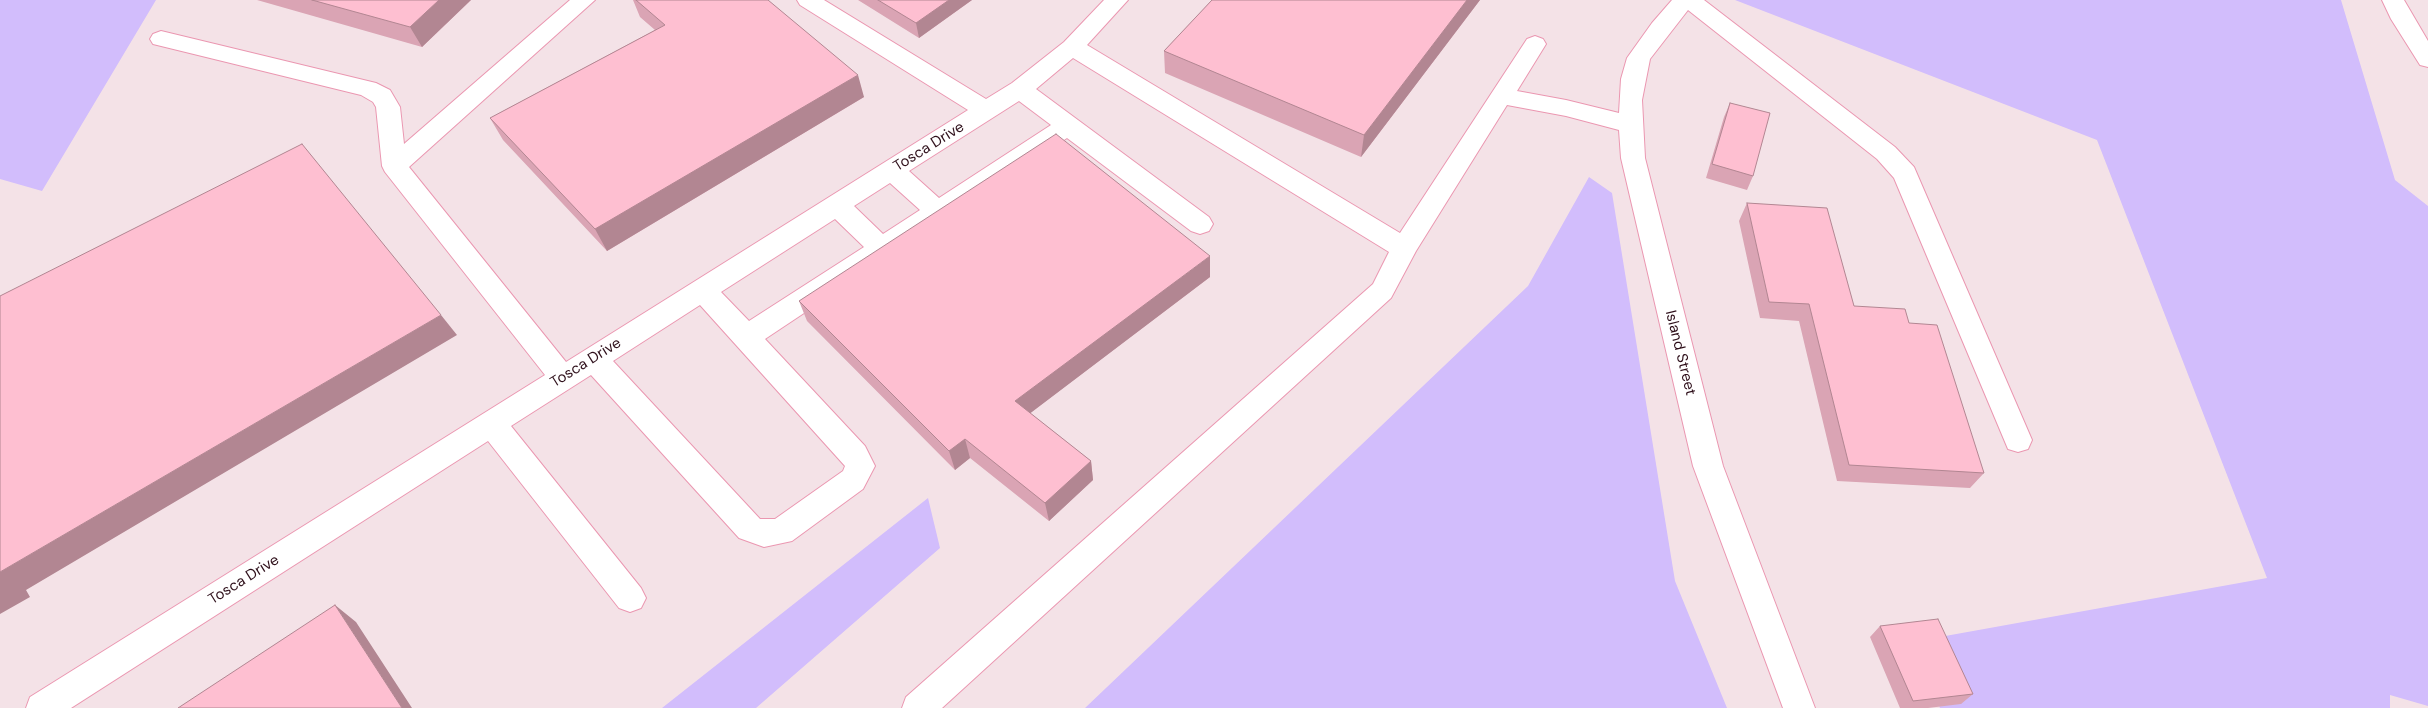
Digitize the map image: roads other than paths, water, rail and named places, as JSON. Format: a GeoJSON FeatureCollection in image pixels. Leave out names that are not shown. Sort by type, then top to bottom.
{"type":"FeatureCollection","features":[{"type":"Feature","properties":{"kind":"street"},"geometry":{"type":"LineString","coordinates":[[394,166],[584,0]]}},
{"type":"Feature","properties":{"kind":"street"},"geometry":{"type":"LineString","coordinates":[[808,0],[986,110]]}},
{"type":"Feature","properties":{"kind":"street","name":"Tosca Drive"},"geometry":{"type":"LineString","coordinates":[[42,708],[1020,89],[1072,47],[1117,0]]}},
{"type":"Feature","properties":{"kind":"street","name":"Island Street"},"geometry":{"type":"LineString","coordinates":[[1684,0],[1660,28],[1639,58],[1632,86],[1633,158],[1708,466],[1799,708]]}},
{"type":"Feature","properties":{"kind":"street"},"geometry":{"type":"LineString","coordinates":[[1689,0],[1886,153],[1905,173],[2018,440]]}},
{"type":"Feature","properties":{"kind":"street"},"geometry":{"type":"LineString","coordinates":[[2393,0],[2402,19],[2428,59]]}},
{"type":"Feature","properties":{"kind":"street"},"geometry":{"type":"LineString","coordinates":[[161,39],[368,89],[382,96],[388,107],[394,166],[564,378]]}},
{"type":"Feature","properties":{"kind":"street"},"geometry":{"type":"LineString","coordinates":[[918,708],[1366,308],[1382,291],[1396,269],[1404,248],[1535,44]]}},
{"type":"Feature","properties":{"kind":"street"},"geometry":{"type":"LineString","coordinates":[[1072,47],[1404,248]]}},
{"type":"Feature","properties":{"kind":"street"},"geometry":{"type":"LineString","coordinates":[[1020,89],[1200,224]]}},
{"type":"Feature","properties":{"kind":"street"},"geometry":{"type":"LineString","coordinates":[[1502,96],[1566,108],[1632,125]]}},
{"type":"Feature","properties":{"kind":"street"},"geometry":{"type":"LineString","coordinates":[[746,337],[1068,126]]}},
{"type":"Feature","properties":{"kind":"street"},"geometry":{"type":"LineString","coordinates":[[892,170],[937,211]]}},
{"type":"Feature","properties":{"kind":"street"},"geometry":{"type":"LineString","coordinates":[[837,205],[881,248]]}},
{"type":"Feature","properties":{"kind":"street"},"geometry":{"type":"LineString","coordinates":[[594,359],[750,529],[764,534],[781,532],[853,480],[860,466],[855,455],[703,290]]}},
{"type":"Feature","properties":{"kind":"street"},"geometry":{"type":"LineString","coordinates":[[491,423],[630,598]]}}]}
